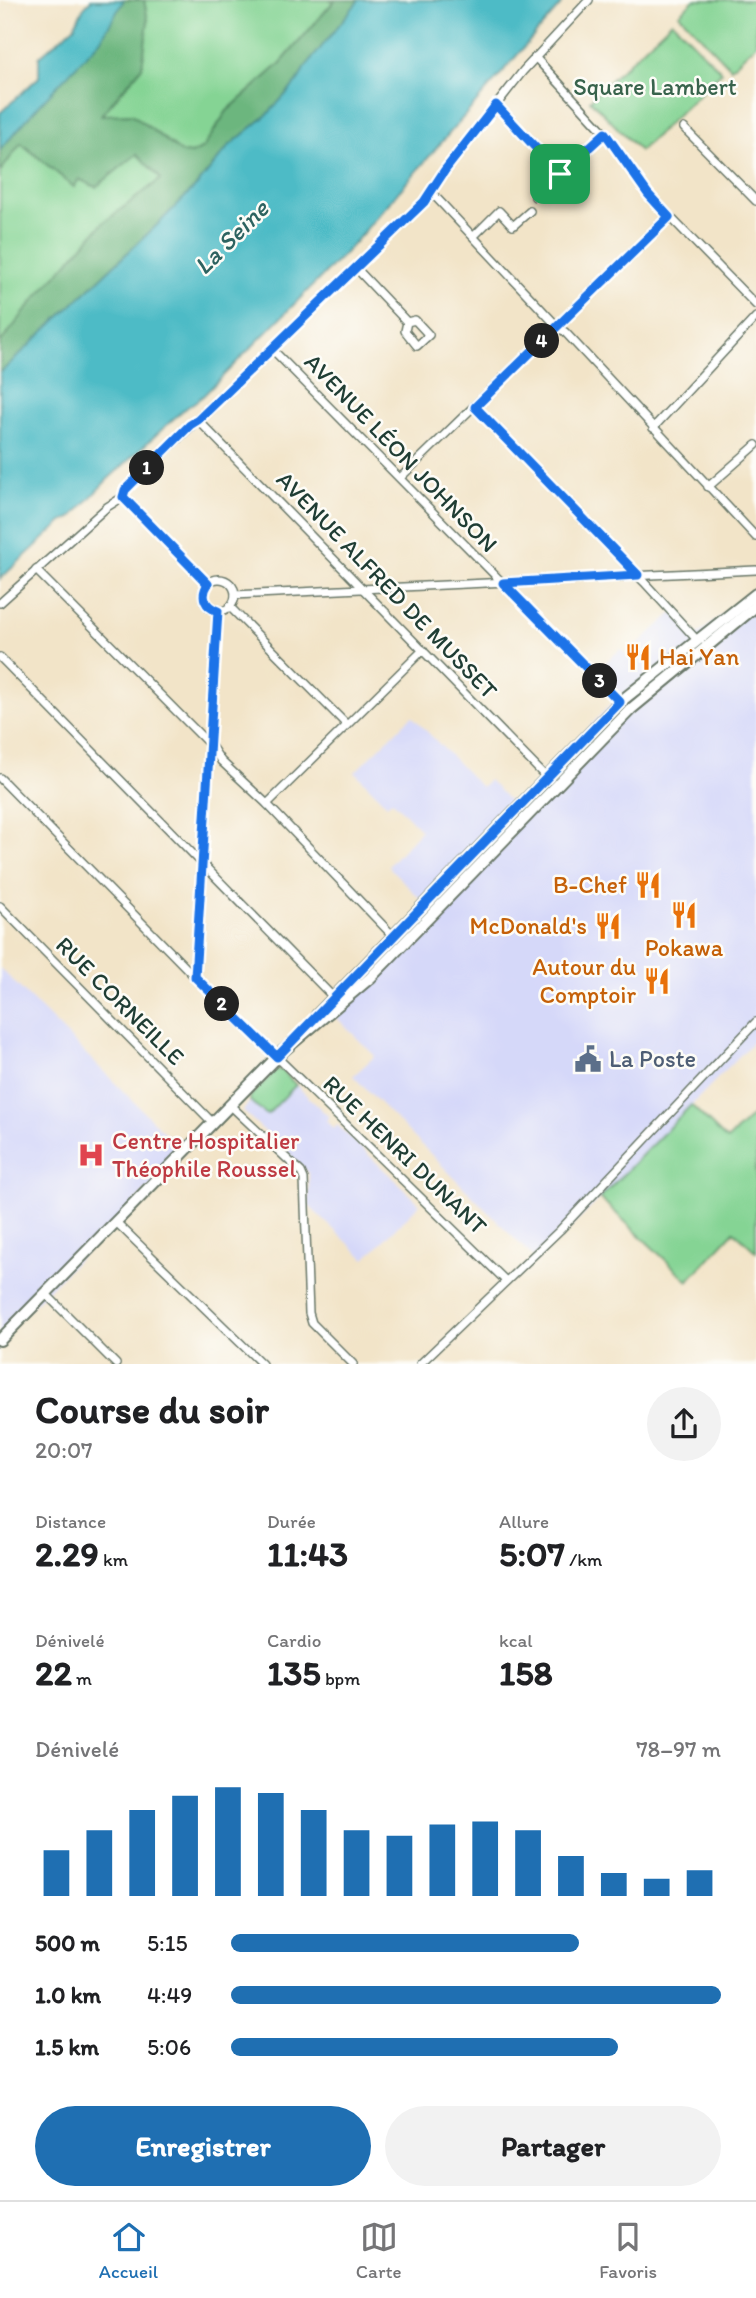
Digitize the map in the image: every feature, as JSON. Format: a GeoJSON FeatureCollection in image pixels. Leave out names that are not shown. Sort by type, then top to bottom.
{"type":"FeatureCollection","features":[{"type":"Feature","properties":{"kind":"main road"},"geometry":{"type":"LineString","coordinates":[[0,1340],[231,1106],[333,997],[620,702],[756,594]]}},
{"type":"Feature","properties":{"kind":"main road"},"geometry":{"type":"LineString","coordinates":[[296,1038],[370,978],[631,709],[756,606]]}},
{"type":"Feature","properties":{"kind":"street"},"geometry":{"type":"LineString","coordinates":[[0,603],[107,507],[123,497],[125,490],[356,268],[431,192],[445,170],[535,57],[589,0]]}},
{"type":"Feature","properties":{"kind":"street"},"geometry":{"type":"LineString","coordinates":[[535,57],[605,133],[648,194],[756,305]]}},
{"type":"Feature","properties":{"kind":"street"},"geometry":{"type":"LineString","coordinates":[[496,105],[560,174]]}},
{"type":"Feature","properties":{"kind":"street"},"geometry":{"type":"LineString","coordinates":[[684,128],[756,201]]}},
{"type":"Feature","properties":{"kind":"street"},"geometry":{"type":"LineString","coordinates":[[535,197],[605,133]]}},
{"type":"Feature","properties":{"kind":"street"},"geometry":{"type":"LineString","coordinates":[[431,192],[756,537]]}},
{"type":"Feature","properties":{"kind":"street"},"geometry":{"type":"LineString","coordinates":[[474,236],[499,211],[513,226],[530,211]]}},
{"type":"Feature","properties":{"kind":"street"},"geometry":{"type":"LineString","coordinates":[[400,478],[669,217]]}},
{"type":"Feature","properties":{"kind":"street"},"geometry":{"type":"LineString","coordinates":[[356,268],[407,322]]}},
{"type":"Feature","properties":{"kind":"street"},"geometry":{"type":"LineString","coordinates":[[653,428],[756,317]]}},
{"type":"Feature","properties":{"kind":"street","name":"AVENUE LÉON JOHNSON"},"geometry":{"type":"LineString","coordinates":[[272,349],[620,702]]}},
{"type":"Feature","properties":{"kind":"street"},"geometry":{"type":"LineString","coordinates":[[475,407],[638,575],[697,640]]}},
{"type":"Feature","properties":{"kind":"street","name":"AVENUE ALFRED DE MUSSET"},"geometry":{"type":"LineString","coordinates":[[198,420],[547,778]]}},
{"type":"Feature","properties":{"kind":"street"},"geometry":{"type":"LineString","coordinates":[[708,487],[756,445]]}},
{"type":"Feature","properties":{"kind":"street"},"geometry":{"type":"LineString","coordinates":[[123,497],[208,584]]}},
{"type":"Feature","properties":{"kind":"street"},"geometry":{"type":"LineString","coordinates":[[36,570],[211,746],[221,761],[267,804],[394,937]]}},
{"type":"Feature","properties":{"kind":"street"},"geometry":{"type":"LineString","coordinates":[[235,595],[755,570]]}},
{"type":"Feature","properties":{"kind":"street"},"geometry":{"type":"LineString","coordinates":[[218,580],[226,581],[232,586],[235,595],[230,607],[218,611],[208,606],[204,599],[208,584],[218,580]]}},
{"type":"Feature","properties":{"kind":"street"},"geometry":{"type":"LineString","coordinates":[[230,607],[346,725]]}},
{"type":"Feature","properties":{"kind":"street"},"geometry":{"type":"LineString","coordinates":[[195,977],[218,611]]}},
{"type":"Feature","properties":{"kind":"street"},"geometry":{"type":"LineString","coordinates":[[267,804],[423,650]]}},
{"type":"Feature","properties":{"kind":"street"},"geometry":{"type":"LineString","coordinates":[[0,657],[333,997]]}},
{"type":"Feature","properties":{"kind":"street","name":"RUE HENRI DUNANT"},"geometry":{"type":"LineString","coordinates":[[0,778],[195,977],[506,1281]]}},
{"type":"Feature","properties":{"kind":"street","name":"RUE CORNEILLE"},"geometry":{"type":"LineString","coordinates":[[0,906],[213,1123]]}},
{"type":"Feature","properties":{"kind":"street"},"geometry":{"type":"LineString","coordinates":[[420,1363],[560,1230],[756,1022]]}},
{"type":"Feature","properties":{"kind":"street"},"geometry":{"type":"LineString","coordinates":[[231,1106],[301,1172],[304,1179],[309,1313],[312,1323],[353,1363]]}},
{"type":"Feature","properties":{"kind":"street"},"geometry":{"type":"LineString","coordinates":[[116,1222],[262,1363]]}},
{"type":"Feature","properties":{"kind":"street"},"geometry":{"type":"LineString","coordinates":[[46,1294],[116,1363]]}},
{"type":"Feature","properties":{"kind":"shaded area"},"geometry":{"type":"Polygon","coordinates":[[[756,588],[756,1039],[566,1233],[560,1230],[535,1259],[353,1076],[375,1056],[334,1015],[428,907],[388,866],[421,830],[392,800],[387,805],[355,772],[412,716],[481,787],[489,780],[515,807],[621,693],[597,670],[621,649],[626,655],[673,613],[696,636],[756,588]]]}},
{"type":"Feature","properties":{"kind":"shaded area","name":"Centre Hospitalier Théophile Roussel"},"geometry":{"type":"Polygon","coordinates":[[[0,968],[184,1152],[0,1339],[0,968]]]}},
{"type":"Feature","properties":{"kind":"shaded area"},"geometry":{"type":"Polygon","coordinates":[[[296,1085],[329,1117],[326,1121],[334,1129],[337,1125],[420,1204],[365,1259],[309,1206],[309,1173],[243,1111],[250,1101],[268,1114],[296,1085]]]}},
{"type":"Feature","properties":{"kind":"green space"},"geometry":{"type":"Polygon","coordinates":[[[124,0],[144,0],[148,21],[142,67],[101,115],[132,114],[182,153],[192,154],[203,148],[227,111],[280,64],[335,0],[359,0],[304,69],[298,81],[268,114],[229,146],[198,184],[157,225],[0,373],[0,343],[36,298],[103,223],[161,179],[137,154],[96,187],[79,179],[74,187],[21,143],[0,172],[0,150],[124,0]]]}},
{"type":"Feature","properties":{"kind":"green space"},"geometry":{"type":"Polygon","coordinates":[[[144,0],[335,0],[280,64],[227,111],[203,148],[192,154],[182,153],[132,114],[101,116],[142,67],[148,21],[144,0]]]}},
{"type":"Feature","properties":{"kind":"green space"},"geometry":{"type":"Polygon","coordinates":[[[694,0],[756,0],[756,44],[731,68],[679,14],[694,0]]]}},
{"type":"Feature","properties":{"kind":"green space","name":"Square Lambert"},"geometry":{"type":"Polygon","coordinates":[[[672,21],[722,72],[640,151],[590,100],[672,21]]]}},
{"type":"Feature","properties":{"kind":"green space"},"geometry":{"type":"Polygon","coordinates":[[[21,143],[74,187],[79,179],[96,187],[137,153],[161,179],[103,223],[0,343],[0,172],[21,143]]]}},
{"type":"Feature","properties":{"kind":"green space"},"geometry":{"type":"Polygon","coordinates":[[[276,1070],[282,1070],[296,1085],[267,1115],[250,1101],[250,1096],[276,1070]]]}},
{"type":"Feature","properties":{"kind":"green space"},"geometry":{"type":"Polygon","coordinates":[[[691,1105],[727,1140],[756,1112],[756,1252],[734,1231],[688,1281],[600,1198],[691,1105]]]}},
{"type":"Feature","properties":{"kind":"water"},"geometry":{"type":"Polygon","coordinates":[[[91,0],[124,0],[100,41],[0,150],[0,113],[39,77],[39,57],[74,27],[84,7],[91,0]]]}},
{"type":"Feature","properties":{"kind":"water","name":"La Seine"},"geometry":{"type":"Polygon","coordinates":[[[359,0],[565,0],[349,249],[203,396],[182,411],[107,480],[71,518],[62,522],[0,579],[0,373],[157,225],[198,184],[229,146],[268,114],[298,81],[304,69],[359,0]]]}},
{"type":"Feature","properties":{"kind":"place","name":"Hai Yan"},"geometry":{"type":"Point","coordinates":[638,657]}},
{"type":"Feature","properties":{"kind":"place","name":"B-Chef"},"geometry":{"type":"Point","coordinates":[648,885]}},
{"type":"Feature","properties":{"kind":"place","name":"Pokawa"},"geometry":{"type":"Point","coordinates":[684,915]}},
{"type":"Feature","properties":{"kind":"place","name":"McDonald's"},"geometry":{"type":"Point","coordinates":[608,926]}},
{"type":"Feature","properties":{"kind":"place","name":"Autour du Comptoir"},"geometry":{"type":"Point","coordinates":[657,981]}},
{"type":"Feature","properties":{"kind":"place","name":"La Poste"},"geometry":{"type":"Point","coordinates":[588,1059]}},
{"type":"Feature","properties":{"kind":"place","name":"Centre Hospitalier Théophile Roussel"},"geometry":{"type":"Point","coordinates":[91,1155]}},
{"type":"Feature","properties":{"kind":"route"},"geometry":{"type":"LineString","coordinates":[[496,105],[560,174],[605,133],[648,194],[669,217],[475,407],[638,575],[503,583],[620,702],[277,1057],[195,977],[218,611],[208,606],[204,599],[208,584],[123,497],[125,490],[424,202],[436,182],[496,105]]}}]}
